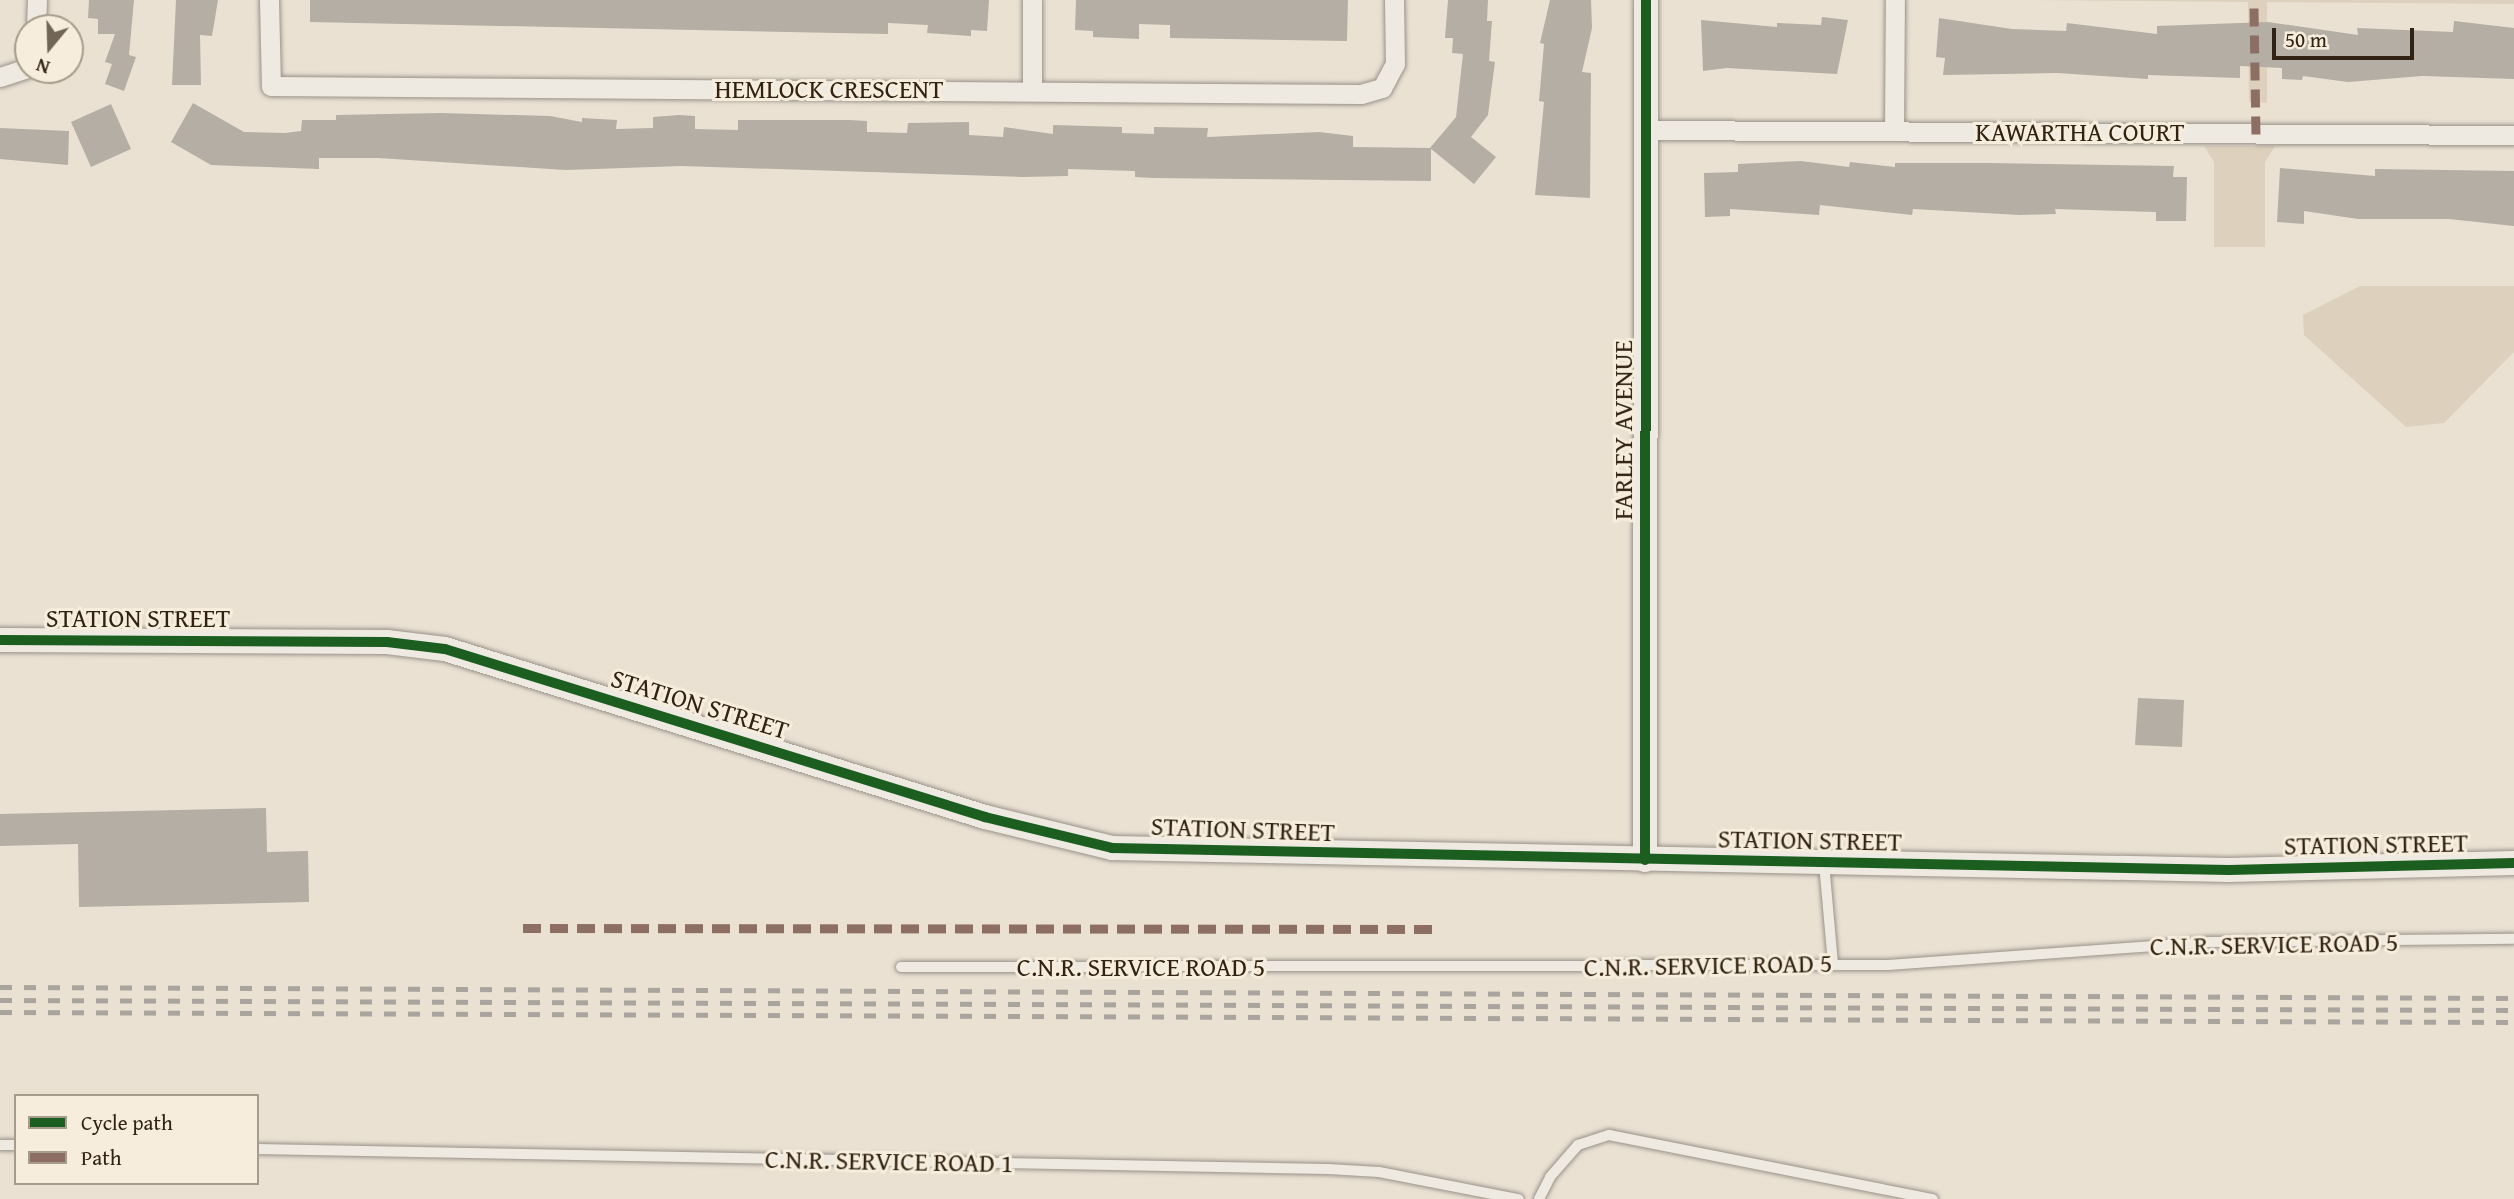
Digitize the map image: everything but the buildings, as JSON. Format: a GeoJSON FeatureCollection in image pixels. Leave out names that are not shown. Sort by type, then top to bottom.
{"type":"FeatureCollection","features":[{"type":"Feature","properties":{"kind":"street","name":"HEMLOCK CRESCENT"},"geometry":{"type":"LineString","coordinates":[[269,0],[271,86],[1361,94],[1382,88],[1395,64],[1394,0]]}},
{"type":"Feature","properties":{"kind":"street"},"geometry":{"type":"LineString","coordinates":[[1032,0],[1032,90]]}},
{"type":"Feature","properties":{"kind":"street","name":"FARLEY AVENUE"},"geometry":{"type":"LineString","coordinates":[[1645,860],[1646,0]]}},
{"type":"Feature","properties":{"kind":"street"},"geometry":{"type":"LineString","coordinates":[[1894,131],[1895,0]]}},
{"type":"Feature","properties":{"kind":"street","name":"KAWARTHA COURT"},"geometry":{"type":"LineString","coordinates":[[1646,130],[2514,135]]}},
{"type":"Feature","properties":{"kind":"street","name":"STATION STREET"},"geometry":{"type":"LineString","coordinates":[[0,640],[387,642],[445,649],[985,817],[1112,848],[2229,870],[2514,863]]}},
{"type":"Feature","properties":{"kind":"lane"},"geometry":{"type":"LineString","coordinates":[[1824,863],[1833,963]]}},
{"type":"Feature","properties":{"kind":"lane","name":"C.N.R. SERVICE ROAD 5"},"geometry":{"type":"LineString","coordinates":[[901,967],[1705,968],[1833,963],[1888,965],[2025,959],[2210,942],[2514,939]]}},
{"type":"Feature","properties":{"kind":"lane"},"geometry":{"type":"LineString","coordinates":[[1539,1199],[1550,1177],[1578,1145],[1609,1135],[1933,1199]]}},
{"type":"Feature","properties":{"kind":"lane","name":"C.N.R. SERVICE ROAD 1"},"geometry":{"type":"LineString","coordinates":[[259,1149],[1328,1169],[1379,1172],[1518,1199]]}},
{"type":"Feature","properties":{"kind":"shaded area"},"geometry":{"type":"Polygon","coordinates":[[[2022,0],[2514,0],[2514,4],[2267,2],[2267,103],[2249,102],[2248,2],[2022,0]]]}},
{"type":"Feature","properties":{"kind":"shaded area"},"geometry":{"type":"Polygon","coordinates":[[[2204,146],[2275,146],[2265,162],[2265,247],[2214,247],[2214,162],[2204,146]]]}},
{"type":"Feature","properties":{"kind":"shaded area"},"geometry":{"type":"Polygon","coordinates":[[[2360,286],[2514,286],[2514,352],[2444,423],[2406,427],[2304,335],[2303,315],[2360,286]]]}},
{"type":"Feature","properties":{"kind":"railway"},"geometry":{"type":"LineString","coordinates":[[0,987],[2514,998]]}},
{"type":"Feature","properties":{"kind":"railway"},"geometry":{"type":"LineString","coordinates":[[0,1000],[2514,1010]]}},
{"type":"Feature","properties":{"kind":"railway"},"geometry":{"type":"LineString","coordinates":[[0,1012],[2514,1022]]}},
{"type":"Feature","properties":{"kind":"marked path"},"geometry":{"type":"LineString","coordinates":[[2254,8],[2256,134]]}},
{"type":"Feature","properties":{"kind":"marked path"},"geometry":{"type":"LineString","coordinates":[[523,928],[1434,929]]}},
{"type":"Feature","properties":{"kind":"cycle path"},"geometry":{"type":"LineString","coordinates":[[1645,860],[1646,0]]}},
{"type":"Feature","properties":{"kind":"cycle path"},"geometry":{"type":"LineString","coordinates":[[0,640],[387,642],[445,649],[985,817],[1112,848],[2229,870],[2514,863]]}}]}
